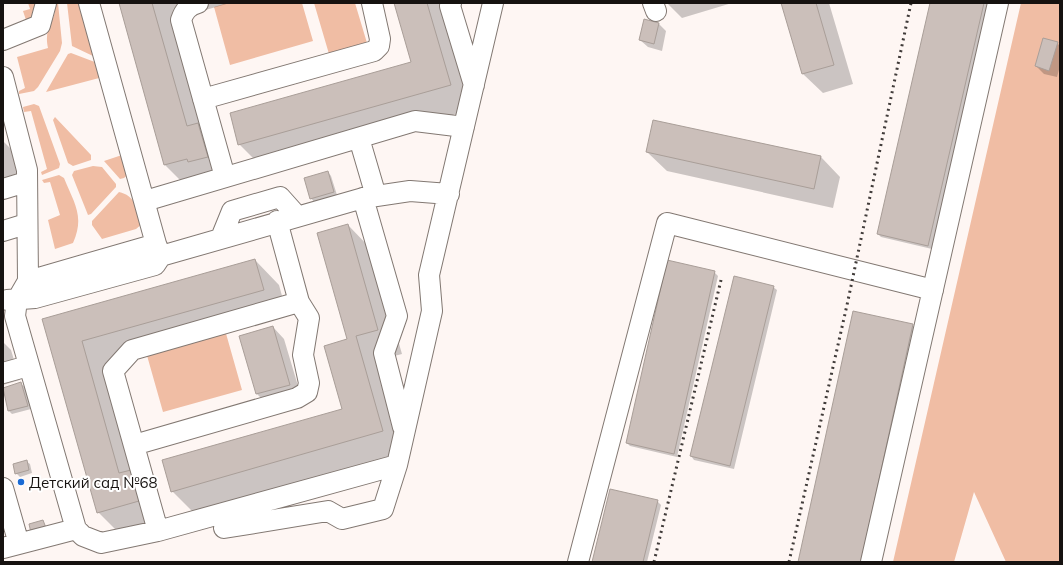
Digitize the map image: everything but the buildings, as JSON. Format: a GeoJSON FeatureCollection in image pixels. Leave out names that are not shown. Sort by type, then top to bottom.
{"type":"FeatureCollection","features":[{"type":"Feature","properties":{"kind":"lane"},"geometry":{"type":"LineString","coordinates":[[3,40],[40,25],[46,3]]}},
{"type":"Feature","properties":{"kind":"lane"},"geometry":{"type":"LineString","coordinates":[[10,300],[35,298],[155,265],[158,250],[89,3]]}},
{"type":"Feature","properties":{"kind":"lane"},"geometry":{"type":"LineString","coordinates":[[198,3],[192,5],[184,12],[181,20],[225,177]]}},
{"type":"Feature","properties":{"kind":"lane"},"geometry":{"type":"LineString","coordinates":[[203,99],[374,51],[379,46],[380,39],[372,3]]}},
{"type":"Feature","properties":{"kind":"lane"},"geometry":{"type":"LineString","coordinates":[[451,3],[450,6],[474,87]]}},
{"type":"Feature","properties":{"kind":"lane"},"geometry":{"type":"LineString","coordinates":[[224,528],[328,511],[342,519],[383,509],[397,465],[432,311],[429,275],[494,3]]}},
{"type":"Feature","properties":{"kind":"lane"},"geometry":{"type":"LineString","coordinates":[[871,562],[998,3]]}},
{"type":"Feature","properties":{"kind":"lane"},"geometry":{"type":"LineString","coordinates":[[3,77],[7,106],[27,170],[26,224],[28,281]]}},
{"type":"Feature","properties":{"kind":"lane"},"geometry":{"type":"LineString","coordinates":[[144,201],[415,121],[464,127]]}},
{"type":"Feature","properties":{"kind":"lane"},"geometry":{"type":"LineString","coordinates":[[359,138],[370,197],[397,316],[384,353],[404,431]]}},
{"type":"Feature","properties":{"kind":"lane"},"geometry":{"type":"LineString","coordinates":[[3,189],[26,182]]}},
{"type":"Feature","properties":{"kind":"lane"},"geometry":{"type":"LineString","coordinates":[[10,300],[28,281],[158,250],[221,238],[277,221],[370,197],[410,191],[449,194]]}},
{"type":"Feature","properties":{"kind":"lane"},"geometry":{"type":"LineString","coordinates":[[221,238],[232,211],[273,199],[280,197],[297,216]]}},
{"type":"Feature","properties":{"kind":"lane"},"geometry":{"type":"LineString","coordinates":[[134,445],[297,398],[307,392],[310,383],[303,355],[310,318],[299,302],[277,221]]}},
{"type":"Feature","properties":{"kind":"lane"},"geometry":{"type":"LineString","coordinates":[[578,562],[667,223],[933,290]]}},
{"type":"Feature","properties":{"kind":"lane"},"geometry":{"type":"LineString","coordinates":[[3,231],[26,224]]}},
{"type":"Feature","properties":{"kind":"lane"},"geometry":{"type":"LineString","coordinates":[[10,300],[76,529],[83,536],[100,543],[158,531],[397,465]]}},
{"type":"Feature","properties":{"kind":"lane"},"geometry":{"type":"LineString","coordinates":[[158,531],[113,371],[132,350],[299,302]]}},
{"type":"Feature","properties":{"kind":"lane"},"geometry":{"type":"LineString","coordinates":[[3,373],[28,366]]}},
{"type":"Feature","properties":{"kind":"lane"},"geometry":{"type":"LineString","coordinates":[[3,488],[11,546],[76,529]]}},
{"type":"Feature","properties":{"kind":"shaded area"},"geometry":{"type":"Polygon","coordinates":[[[28,3],[38,3],[37,15],[27,23],[23,11],[30,9],[28,3]]]}},
{"type":"Feature","properties":{"kind":"shaded area"},"geometry":{"type":"Polygon","coordinates":[[[55,3],[58,3],[62,43],[60,51],[38,87],[34,91],[19,94],[19,91],[25,88],[17,57],[48,48],[47,34],[54,15],[55,3]]]}},
{"type":"Feature","properties":{"kind":"shaded area"},"geometry":{"type":"Polygon","coordinates":[[[67,3],[82,3],[93,56],[72,46],[67,3]]]}},
{"type":"Feature","properties":{"kind":"shaded area"},"geometry":{"type":"Polygon","coordinates":[[[227,3],[302,3],[313,41],[230,65],[214,7],[227,3]]]}},
{"type":"Feature","properties":{"kind":"shaded area"},"geometry":{"type":"Polygon","coordinates":[[[314,3],[355,3],[367,43],[329,54],[314,3]]]}},
{"type":"Feature","properties":{"kind":"shaded area"},"geometry":{"type":"Polygon","coordinates":[[[1021,3],[1060,3],[1060,562],[1006,562],[974,492],[954,562],[893,562],[1021,3]]]}},
{"type":"Feature","properties":{"kind":"shaded area"},"geometry":{"type":"Polygon","coordinates":[[[71,53],[100,64],[103,77],[46,92],[68,54],[71,53]]]}},
{"type":"Feature","properties":{"kind":"shaded area"},"geometry":{"type":"Polygon","coordinates":[[[34,104],[39,106],[60,164],[59,168],[42,175],[41,172],[47,169],[31,111],[24,112],[23,107],[34,104]]]}},
{"type":"Feature","properties":{"kind":"shaded area"},"geometry":{"type":"Polygon","coordinates":[[[55,117],[91,155],[91,160],[73,166],[68,163],[53,120],[55,117]]]}},
{"type":"Feature","properties":{"kind":"shaded area"},"geometry":{"type":"Polygon","coordinates":[[[125,154],[131,172],[124,178],[120,179],[104,161],[125,154]]]}},
{"type":"Feature","properties":{"kind":"shaded area"},"geometry":{"type":"Polygon","coordinates":[[[93,166],[102,167],[116,184],[116,187],[91,214],[88,215],[72,175],[74,171],[93,166]]]}},
{"type":"Feature","properties":{"kind":"shaded area"},"geometry":{"type":"Polygon","coordinates":[[[59,175],[64,178],[74,202],[77,210],[78,225],[73,243],[55,249],[48,220],[60,215],[50,182],[44,183],[42,180],[59,175]]]}},
{"type":"Feature","properties":{"kind":"shaded area"},"geometry":{"type":"Polygon","coordinates":[[[119,192],[129,196],[135,204],[140,214],[142,224],[136,229],[102,239],[92,225],[92,221],[119,192]]]}},
{"type":"Feature","properties":{"kind":"shaded area"},"geometry":{"type":"Polygon","coordinates":[[[225,330],[242,390],[163,412],[146,352],[225,330]]]}},
{"type":"Feature","properties":{"kind":"railway"},"geometry":{"type":"LineString","coordinates":[[789,562],[847,305],[911,3]]}},
{"type":"Feature","properties":{"kind":"railway"},"geometry":{"type":"LineString","coordinates":[[654,562],[721,280]]}},
{"type":"Feature","properties":{"kind":"place","name":"Детский сад №68"},"geometry":{"type":"Point","coordinates":[21,482]}}]}
